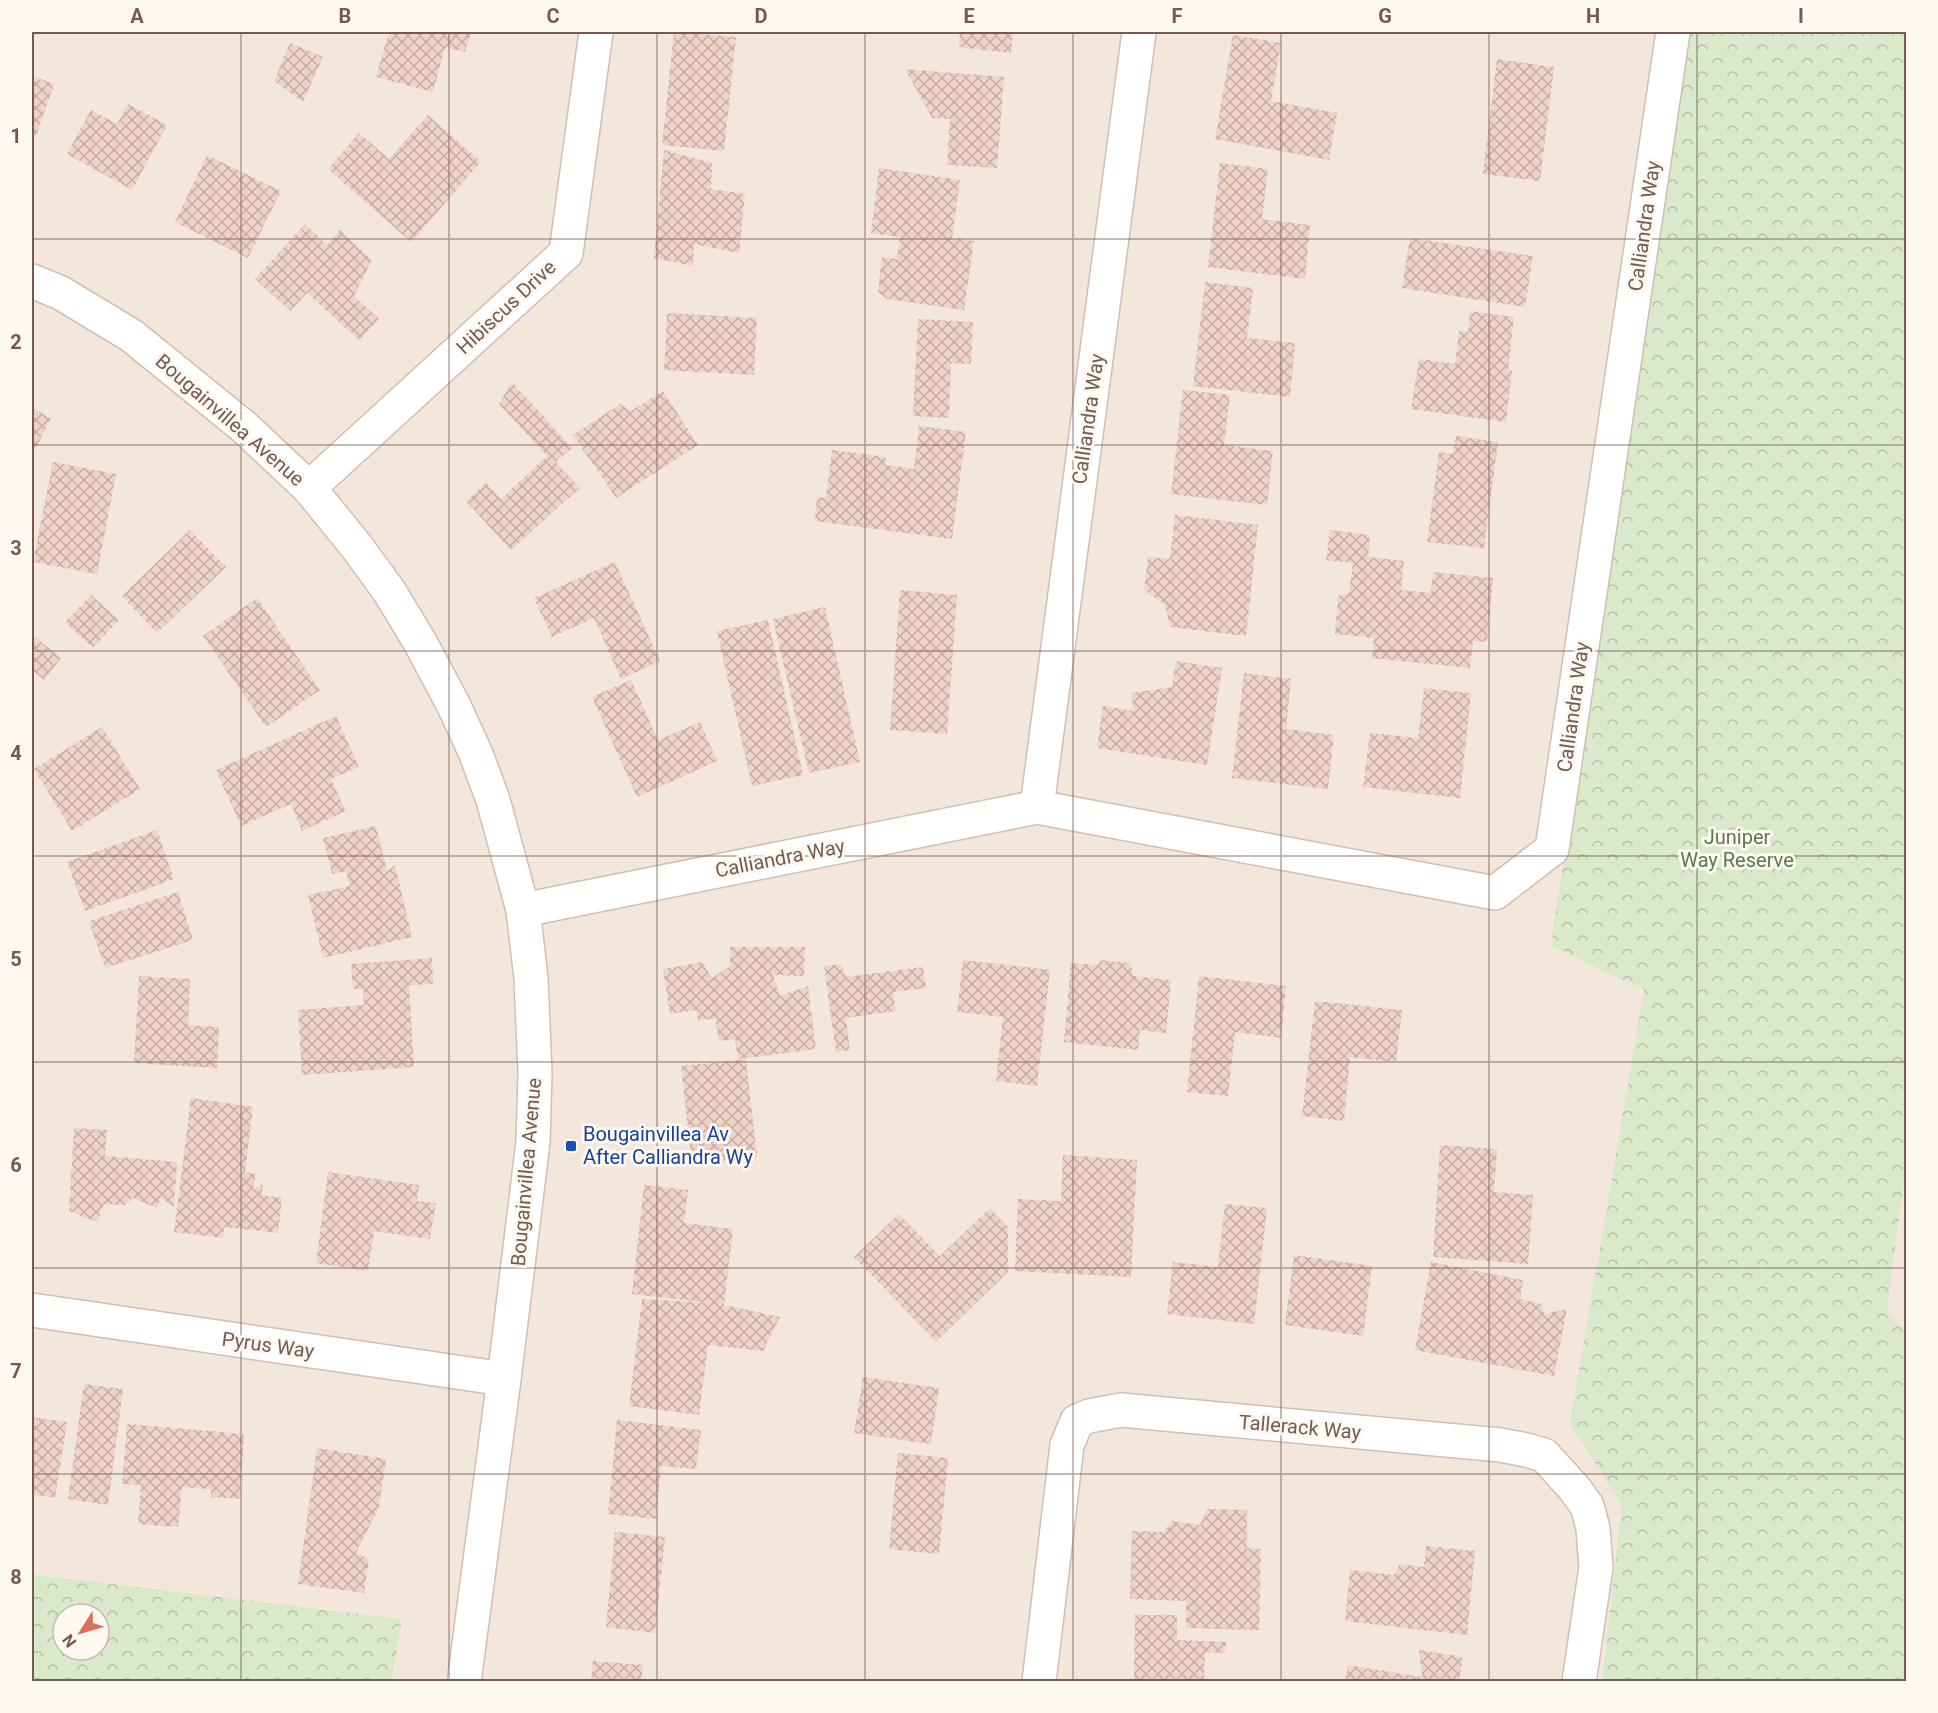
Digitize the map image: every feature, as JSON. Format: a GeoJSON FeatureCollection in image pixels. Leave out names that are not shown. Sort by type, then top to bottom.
{"type":"FeatureCollection","features":[{"type":"Feature","properties":{"kind":"street","name":"Hibiscus Drive"},"geometry":{"type":"LineString","coordinates":[[309,488],[566,253],[596,32]]}},
{"type":"Feature","properties":{"kind":"street","name":"Calliandra Way"},"geometry":{"type":"LineString","coordinates":[[1037,807],[1139,32]]}},
{"type":"Feature","properties":{"kind":"street","name":"Calliandra Way"},"geometry":{"type":"LineString","coordinates":[[523,910],[1037,807],[1495,893],[1552,849],[1673,32]]}},
{"type":"Feature","properties":{"kind":"street","name":"Bougainvillea Avenue"},"geometry":{"type":"LineString","coordinates":[[32,280],[61,293],[132,336],[244,427],[309,488],[389,591],[420,642],[454,706],[476,754],[493,800],[523,910],[531,978],[535,1072],[532,1142],[504,1379],[464,1682]]}},
{"type":"Feature","properties":{"kind":"street","name":"Pyrus Way"},"geometry":{"type":"LineString","coordinates":[[32,1310],[504,1379]]}},
{"type":"Feature","properties":{"kind":"street","name":"Tallerack Way"},"geometry":{"type":"LineString","coordinates":[[1039,1682],[1067,1445],[1077,1421],[1089,1416],[1121,1410],[1500,1445],[1544,1455],[1587,1506],[1593,1528],[1596,1567],[1580,1682]]}},
{"type":"Feature","properties":{"kind":"shaded area"},"geometry":{"type":"Polygon","coordinates":[[[32,32],[1906,32],[1906,1681],[392,1681],[402,1619],[32,1574],[32,32]]]}},
{"type":"Feature","properties":{"kind":"green space","name":"Juniper Way Reserve"},"geometry":{"type":"Polygon","coordinates":[[[1688,32],[1906,32],[1906,1164],[1887,1312],[1906,1332],[1906,1681],[1602,1681],[1622,1505],[1570,1424],[1644,990],[1551,945],[1688,32]]]}},
{"type":"Feature","properties":{"kind":"green space"},"geometry":{"type":"Polygon","coordinates":[[[32,1574],[402,1619],[392,1681],[32,1681],[32,1574]]]}},
{"type":"Feature","properties":{"kind":"building"},"geometry":{"type":"Polygon","coordinates":[[[389,32],[471,32],[465,52],[445,47],[433,92],[376,77],[389,32]]]}},
{"type":"Feature","properties":{"kind":"building"},"geometry":{"type":"Polygon","coordinates":[[[674,32],[736,37],[724,151],[662,145],[674,32]]]}},
{"type":"Feature","properties":{"kind":"building"},"geometry":{"type":"Polygon","coordinates":[[[960,32],[1013,32],[1011,53],[959,47],[960,32]]]}},
{"type":"Feature","properties":{"kind":"building"},"geometry":{"type":"Polygon","coordinates":[[[1233,35],[1281,43],[1271,101],[1337,113],[1329,160],[1215,139],[1233,35]]]}},
{"type":"Feature","properties":{"kind":"building"},"geometry":{"type":"Polygon","coordinates":[[[290,43],[323,57],[303,102],[274,81],[290,43]]]}},
{"type":"Feature","properties":{"kind":"building"},"geometry":{"type":"Polygon","coordinates":[[[1497,59],[1554,67],[1540,181],[1483,174],[1497,59]]]}},
{"type":"Feature","properties":{"kind":"building"},"geometry":{"type":"Polygon","coordinates":[[[905,69],[1004,77],[997,168],[947,165],[950,119],[932,118],[905,69]]]}},
{"type":"Feature","properties":{"kind":"building"},"geometry":{"type":"Polygon","coordinates":[[[32,76],[54,84],[36,136],[32,134],[32,76]]]}},
{"type":"Feature","properties":{"kind":"building"},"geometry":{"type":"Polygon","coordinates":[[[128,104],[167,125],[132,190],[67,154],[91,110],[117,124],[128,104]]]}},
{"type":"Feature","properties":{"kind":"building"},"geometry":{"type":"Polygon","coordinates":[[[428,115],[481,162],[411,242],[328,169],[359,133],[389,159],[428,115]]]}},
{"type":"Feature","properties":{"kind":"building"},"geometry":{"type":"Polygon","coordinates":[[[664,150],[712,163],[711,189],[745,194],[739,253],[694,244],[693,266],[654,258],[664,150]]]}},
{"type":"Feature","properties":{"kind":"building"},"geometry":{"type":"Polygon","coordinates":[[[207,155],[281,191],[248,258],[175,222],[207,155]]]}},
{"type":"Feature","properties":{"kind":"building"},"geometry":{"type":"Polygon","coordinates":[[[1220,163],[1268,169],[1262,219],[1310,225],[1305,279],[1208,267],[1220,163]]]}},
{"type":"Feature","properties":{"kind":"building"},"geometry":{"type":"Polygon","coordinates":[[[879,168],[960,180],[952,238],[974,241],[964,310],[887,299],[878,292],[882,257],[897,259],[900,237],[871,233],[879,168]]]}},
{"type":"Feature","properties":{"kind":"building"},"geometry":{"type":"Polygon","coordinates":[[[305,224],[327,245],[340,230],[372,260],[354,296],[379,319],[359,340],[307,293],[290,311],[255,279],[305,224]]]}},
{"type":"Feature","properties":{"kind":"building"},"geometry":{"type":"Polygon","coordinates":[[[1410,238],[1533,256],[1525,307],[1402,288],[1410,238]]]}},
{"type":"Feature","properties":{"kind":"building"},"geometry":{"type":"Polygon","coordinates":[[[1205,282],[1253,288],[1247,338],[1295,343],[1290,397],[1193,386],[1205,282]]]}},
{"type":"Feature","properties":{"kind":"building"},"geometry":{"type":"Polygon","coordinates":[[[1470,311],[1514,317],[1508,370],[1512,371],[1506,422],[1411,409],[1419,359],[1455,364],[1459,331],[1468,332],[1470,311]]]}},
{"type":"Feature","properties":{"kind":"building"},"geometry":{"type":"Polygon","coordinates":[[[667,313],[757,318],[754,375],[664,370],[667,313]]]}},
{"type":"Feature","properties":{"kind":"building"},"geometry":{"type":"Polygon","coordinates":[[[918,319],[973,322],[971,364],[951,363],[949,418],[913,416],[918,319]]]}},
{"type":"Feature","properties":{"kind":"building"},"geometry":{"type":"Polygon","coordinates":[[[512,382],[572,448],[556,462],[580,488],[511,550],[466,501],[486,483],[501,499],[547,456],[499,404],[512,382]]]}},
{"type":"Feature","properties":{"kind":"building"},"geometry":{"type":"Polygon","coordinates":[[[1183,390],[1230,395],[1224,445],[1273,451],[1267,505],[1171,494],[1183,390]]]}},
{"type":"Feature","properties":{"kind":"building"},"geometry":{"type":"Polygon","coordinates":[[[663,391],[698,445],[616,498],[573,435],[620,404],[631,411],[663,391]]]}},
{"type":"Feature","properties":{"kind":"building"},"geometry":{"type":"Polygon","coordinates":[[[32,408],[51,418],[32,456],[32,408]]]}},
{"type":"Feature","properties":{"kind":"building"},"geometry":{"type":"Polygon","coordinates":[[[919,426],[966,432],[952,539],[815,521],[817,497],[826,498],[832,450],[886,457],[885,465],[914,469],[919,426]]]}},
{"type":"Feature","properties":{"kind":"building"},"geometry":{"type":"Polygon","coordinates":[[[1456,436],[1498,442],[1484,548],[1427,542],[1439,452],[1453,454],[1456,436]]]}},
{"type":"Feature","properties":{"kind":"building"},"geometry":{"type":"Polygon","coordinates":[[[53,462],[116,474],[97,574],[33,562],[53,462]]]}},
{"type":"Feature","properties":{"kind":"building"},"geometry":{"type":"Polygon","coordinates":[[[1175,515],[1258,525],[1246,636],[1170,627],[1165,605],[1144,590],[1148,557],[1170,559],[1175,515]]]}},
{"type":"Feature","properties":{"kind":"building"},"geometry":{"type":"Polygon","coordinates":[[[190,530],[226,567],[157,633],[122,596],[190,530]]]}},
{"type":"Feature","properties":{"kind":"building"},"geometry":{"type":"Polygon","coordinates":[[[1330,530],[1370,535],[1368,557],[1404,561],[1401,590],[1431,593],[1433,572],[1493,578],[1487,642],[1473,641],[1470,668],[1372,658],[1374,638],[1335,634],[1338,596],[1349,593],[1353,563],[1326,560],[1330,530]]]}},
{"type":"Feature","properties":{"kind":"building"},"geometry":{"type":"Polygon","coordinates":[[[615,562],[660,661],[621,679],[594,618],[552,637],[534,598],[615,562]]]}},
{"type":"Feature","properties":{"kind":"building"},"geometry":{"type":"Polygon","coordinates":[[[900,590],[957,595],[947,734],[890,730],[900,590]]]}},
{"type":"Feature","properties":{"kind":"building"},"geometry":{"type":"Polygon","coordinates":[[[91,595],[119,620],[93,648],[65,622],[91,595]]]}},
{"type":"Feature","properties":{"kind":"building"},"geometry":{"type":"Polygon","coordinates":[[[257,598],[320,690],[266,727],[203,636],[257,598]]]}},
{"type":"Feature","properties":{"kind":"building"},"geometry":{"type":"Polygon","coordinates":[[[825,607],[860,762],[809,773],[773,619],[825,607]]]}},
{"type":"Feature","properties":{"kind":"building"},"geometry":{"type":"Polygon","coordinates":[[[768,620],[803,775],[752,786],[717,631],[768,620]]]}},
{"type":"Feature","properties":{"kind":"building"},"geometry":{"type":"Polygon","coordinates":[[[35,637],[61,658],[44,680],[32,670],[32,641],[35,637]]]}},
{"type":"Feature","properties":{"kind":"building"},"geometry":{"type":"Polygon","coordinates":[[[1176,661],[1222,668],[1207,765],[1097,748],[1103,706],[1134,711],[1131,693],[1172,687],[1176,661]]]}},
{"type":"Feature","properties":{"kind":"building"},"geometry":{"type":"Polygon","coordinates":[[[1244,673],[1291,679],[1286,729],[1334,735],[1328,789],[1232,778],[1244,673]]]}},
{"type":"Feature","properties":{"kind":"building"},"geometry":{"type":"Polygon","coordinates":[[[631,680],[658,740],[700,722],[717,761],[637,797],[592,697],[631,680]]]}},
{"type":"Feature","properties":{"kind":"building"},"geometry":{"type":"Polygon","coordinates":[[[1424,688],[1471,693],[1460,798],[1363,787],[1370,733],[1418,738],[1424,688]]]}},
{"type":"Feature","properties":{"kind":"building"},"geometry":{"type":"Polygon","coordinates":[[[336,716],[359,767],[331,779],[346,811],[302,831],[291,804],[241,826],[216,770],[336,716]]]}},
{"type":"Feature","properties":{"kind":"building"},"geometry":{"type":"Polygon","coordinates":[[[102,727],[140,789],[72,831],[34,769],[102,727]]]}},
{"type":"Feature","properties":{"kind":"building"},"geometry":{"type":"Polygon","coordinates":[[[376,826],[387,871],[395,865],[412,937],[323,958],[308,895],[350,886],[346,871],[332,874],[323,838],[376,826]]]}},
{"type":"Feature","properties":{"kind":"building"},"geometry":{"type":"Polygon","coordinates":[[[157,830],[174,879],[85,911],[67,862],[157,830]]]}},
{"type":"Feature","properties":{"kind":"building"},"geometry":{"type":"Polygon","coordinates":[[[178,892],[193,940],[105,968],[89,921],[178,892]]]}},
{"type":"Feature","properties":{"kind":"building"},"geometry":{"type":"Polygon","coordinates":[[[730,947],[805,947],[804,976],[773,975],[780,996],[808,986],[816,1049],[738,1059],[735,1039],[719,1041],[715,1018],[698,1021],[696,1010],[670,1014],[663,969],[702,962],[712,978],[730,966],[730,947]]]}},
{"type":"Feature","properties":{"kind":"building"},"geometry":{"type":"Polygon","coordinates":[[[432,958],[433,984],[409,985],[414,1067],[302,1075],[298,1010],[364,1005],[363,989],[353,989],[351,964],[432,958]]]}},
{"type":"Feature","properties":{"kind":"building"},"geometry":{"type":"Polygon","coordinates":[[[963,960],[1050,970],[1037,1086],[996,1081],[1003,1017],[957,1012],[963,960]]]}},
{"type":"Feature","properties":{"kind":"building"},"geometry":{"type":"Polygon","coordinates":[[[1099,960],[1130,963],[1134,976],[1171,980],[1166,1033],[1140,1030],[1138,1050],[1064,1042],[1071,963],[1098,965],[1099,960]]]}},
{"type":"Feature","properties":{"kind":"building"},"geometry":{"type":"Polygon","coordinates":[[[840,964],[847,977],[923,967],[926,988],[893,992],[896,1011],[846,1018],[850,1050],[836,1052],[824,966],[840,964]]]}},
{"type":"Feature","properties":{"kind":"building"},"geometry":{"type":"Polygon","coordinates":[[[139,976],[190,979],[188,1025],[219,1027],[217,1068],[134,1063],[139,976]]]}},
{"type":"Feature","properties":{"kind":"building"},"geometry":{"type":"Polygon","coordinates":[[[1199,976],[1286,986],[1281,1038],[1235,1032],[1228,1096],[1187,1092],[1199,976]]]}},
{"type":"Feature","properties":{"kind":"building"},"geometry":{"type":"Polygon","coordinates":[[[1315,1001],[1402,1010],[1396,1062],[1350,1057],[1344,1121],[1302,1116],[1315,1001]]]}},
{"type":"Feature","properties":{"kind":"building"},"geometry":{"type":"Polygon","coordinates":[[[746,1059],[757,1157],[692,1164],[681,1066],[746,1059]]]}},
{"type":"Feature","properties":{"kind":"building"},"geometry":{"type":"Polygon","coordinates":[[[191,1098],[253,1107],[245,1172],[256,1174],[253,1189],[263,1184],[262,1195],[282,1198],[278,1233],[224,1227],[223,1238],[174,1232],[191,1098]]]}},
{"type":"Feature","properties":{"kind":"building"},"geometry":{"type":"Polygon","coordinates":[[[74,1128],[107,1130],[105,1156],[177,1162],[174,1207],[161,1198],[157,1208],[133,1198],[125,1205],[104,1204],[97,1222],[69,1211],[74,1128]]]}},
{"type":"Feature","properties":{"kind":"building"},"geometry":{"type":"Polygon","coordinates":[[[1440,1145],[1497,1149],[1494,1192],[1533,1195],[1528,1264],[1433,1257],[1440,1145]]]}},
{"type":"Feature","properties":{"kind":"building"},"geometry":{"type":"Polygon","coordinates":[[[1063,1155],[1137,1160],[1131,1277],[1015,1271],[1018,1199],[1061,1201],[1063,1155]]]}},
{"type":"Feature","properties":{"kind":"building"},"geometry":{"type":"Polygon","coordinates":[[[328,1172],[419,1185],[417,1201],[436,1203],[430,1239],[374,1231],[368,1271],[316,1263],[328,1172]]]}},
{"type":"Feature","properties":{"kind":"building"},"geometry":{"type":"Polygon","coordinates":[[[644,1185],[688,1190],[684,1223],[733,1229],[724,1305],[780,1317],[763,1351],[708,1345],[699,1415],[629,1406],[642,1299],[710,1303],[632,1294],[644,1185]]]}},
{"type":"Feature","properties":{"kind":"building"},"geometry":{"type":"Polygon","coordinates":[[[1225,1204],[1267,1208],[1254,1324],[1167,1314],[1173,1262],[1218,1267],[1225,1204]]]}},
{"type":"Feature","properties":{"kind":"building"},"geometry":{"type":"Polygon","coordinates":[[[990,1208],[1008,1227],[1008,1272],[936,1342],[854,1257],[899,1214],[940,1256],[990,1208]]]}},
{"type":"Feature","properties":{"kind":"building"},"geometry":{"type":"Polygon","coordinates":[[[1294,1255],[1372,1266],[1363,1336],[1285,1325],[1294,1255]]]}},
{"type":"Feature","properties":{"kind":"building"},"geometry":{"type":"Polygon","coordinates":[[[1431,1262],[1523,1280],[1520,1299],[1542,1304],[1544,1314],[1567,1309],[1554,1376],[1415,1350],[1431,1262]]]}},
{"type":"Feature","properties":{"kind":"building"},"geometry":{"type":"Polygon","coordinates":[[[863,1377],[939,1388],[931,1444],[854,1433],[863,1377]]]}},
{"type":"Feature","properties":{"kind":"building"},"geometry":{"type":"Polygon","coordinates":[[[84,1384],[123,1389],[108,1505],[68,1499],[84,1384]]]}},
{"type":"Feature","properties":{"kind":"building"},"geometry":{"type":"Polygon","coordinates":[[[32,1417],[67,1422],[55,1498],[32,1494],[32,1417]]]}},
{"type":"Feature","properties":{"kind":"building"},"geometry":{"type":"Polygon","coordinates":[[[617,1420],[701,1430],[696,1469],[661,1466],[656,1519],[608,1514],[617,1420]]]}},
{"type":"Feature","properties":{"kind":"building"},"geometry":{"type":"Polygon","coordinates":[[[127,1424],[244,1434],[240,1499],[212,1497],[210,1489],[182,1487],[178,1527],[138,1524],[141,1485],[122,1484],[127,1424]]]}},
{"type":"Feature","properties":{"kind":"building"},"geometry":{"type":"Polygon","coordinates":[[[317,1448],[386,1459],[379,1507],[356,1553],[369,1559],[364,1593],[298,1584],[317,1448]]]}},
{"type":"Feature","properties":{"kind":"building"},"geometry":{"type":"Polygon","coordinates":[[[898,1453],[948,1458],[939,1554],[889,1549],[898,1453]]]}},
{"type":"Feature","properties":{"kind":"building"},"geometry":{"type":"Polygon","coordinates":[[[1207,1509],[1247,1510],[1247,1548],[1261,1549],[1259,1630],[1186,1628],[1186,1601],[1130,1599],[1132,1531],[1164,1532],[1172,1521],[1200,1525],[1207,1509]]]}},
{"type":"Feature","properties":{"kind":"building"},"geometry":{"type":"Polygon","coordinates":[[[615,1532],[665,1537],[655,1633],[606,1627],[615,1532]]]}},
{"type":"Feature","properties":{"kind":"building"},"geometry":{"type":"Polygon","coordinates":[[[1426,1546],[1475,1551],[1467,1635],[1345,1621],[1350,1570],[1394,1575],[1400,1564],[1424,1567],[1426,1546]]]}},
{"type":"Feature","properties":{"kind":"building"},"geometry":{"type":"Polygon","coordinates":[[[1135,1615],[1177,1615],[1177,1640],[1226,1642],[1225,1653],[1205,1652],[1204,1682],[1134,1682],[1135,1615]]]}},
{"type":"Feature","properties":{"kind":"building"},"geometry":{"type":"Polygon","coordinates":[[[1419,1650],[1463,1657],[1459,1682],[1345,1682],[1348,1665],[1422,1677],[1419,1650]]]}},
{"type":"Feature","properties":{"kind":"building"},"geometry":{"type":"Polygon","coordinates":[[[593,1661],[643,1665],[641,1682],[591,1682],[593,1661]]]}},
{"type":"Feature","properties":{"kind":"place","name":"Bougainvillea Av After Calliandra Wy"},"geometry":{"type":"Point","coordinates":[571,1146]}}]}
